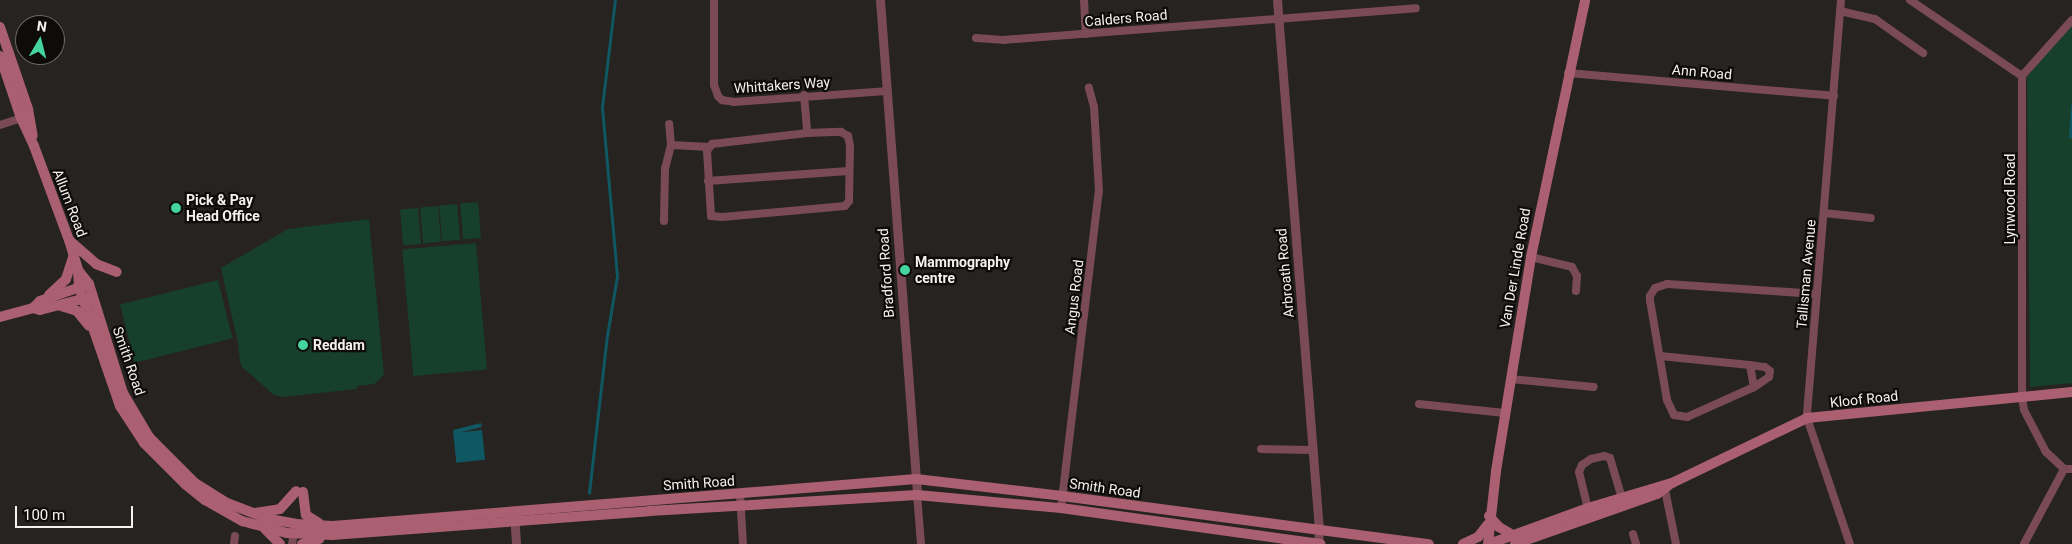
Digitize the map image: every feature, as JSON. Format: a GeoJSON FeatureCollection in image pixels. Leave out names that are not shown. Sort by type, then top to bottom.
{"type":"FeatureCollection","features":[{"type":"Feature","properties":{"kind":"main road","name":"Van Der Linde Road"},"geometry":{"type":"LineString","coordinates":[[1488,544],[1489,519],[1530,256],[1585,0]]}},
{"type":"Feature","properties":{"kind":"main road","name":"Allum Road"},"geometry":{"type":"LineString","coordinates":[[0,27],[28,109],[34,146]]}},
{"type":"Feature","properties":{"kind":"main road","name":"Allum Road"},"geometry":{"type":"LineString","coordinates":[[0,56],[21,118],[34,146],[70,240],[88,298]]}},
{"type":"Feature","properties":{"kind":"main road"},"geometry":{"type":"LineString","coordinates":[[70,240],[96,264],[117,272]]}},
{"type":"Feature","properties":{"kind":"main road"},"geometry":{"type":"LineString","coordinates":[[36,305],[66,279],[74,254]]}},
{"type":"Feature","properties":{"kind":"main road"},"geometry":{"type":"LineString","coordinates":[[0,317],[84,286]]}},
{"type":"Feature","properties":{"kind":"main road","name":"Smith Road"},"geometry":{"type":"LineString","coordinates":[[88,298],[98,344],[122,410],[144,443],[228,514],[263,528],[332,535],[740,494],[916,479],[1429,544]]}},
{"type":"Feature","properties":{"kind":"main road","name":"Smith Road"},"geometry":{"type":"LineString","coordinates":[[88,298],[123,393],[138,421],[193,486],[291,532],[326,525],[741,507],[918,495],[1060,508],[1319,544]]}},
{"type":"Feature","properties":{"kind":"main road"},"geometry":{"type":"LineString","coordinates":[[36,305],[40,310],[88,298]]}},
{"type":"Feature","properties":{"kind":"main road"},"geometry":{"type":"LineString","coordinates":[[59,306],[77,311],[89,326],[98,344]]}},
{"type":"Feature","properties":{"kind":"main road","name":"Kloof Road"},"geometry":{"type":"LineString","coordinates":[[1488,544],[1514,540],[1667,485],[1807,418],[2072,392]]}},
{"type":"Feature","properties":{"kind":"main road"},"geometry":{"type":"LineString","coordinates":[[250,513],[280,509],[299,491],[306,515],[312,521],[326,525]]}},
{"type":"Feature","properties":{"kind":"main road"},"geometry":{"type":"LineString","coordinates":[[1463,544],[1478,537],[1489,519],[1514,540]]}},
{"type":"Feature","properties":{"kind":"main road"},"geometry":{"type":"LineString","coordinates":[[263,528],[280,544]]}},
{"type":"Feature","properties":{"kind":"main road"},"geometry":{"type":"LineString","coordinates":[[302,544],[332,535]]}},
{"type":"Feature","properties":{"kind":"street","name":"Whittakers Way"},"geometry":{"type":"LineString","coordinates":[[714,0],[714,85],[718,96],[726,101],[886,91]]}},
{"type":"Feature","properties":{"kind":"street","name":"Bradford Road"},"geometry":{"type":"LineString","coordinates":[[880,0],[921,544]]}},
{"type":"Feature","properties":{"kind":"street"},"geometry":{"type":"LineString","coordinates":[[1084,0],[1086,34]]}},
{"type":"Feature","properties":{"kind":"street","name":"Arbroath Road"},"geometry":{"type":"LineString","coordinates":[[1277,0],[1319,544]]}},
{"type":"Feature","properties":{"kind":"street","name":"Tallisman Avenue"},"geometry":{"type":"LineString","coordinates":[[1841,0],[1807,418],[1850,544]]}},
{"type":"Feature","properties":{"kind":"street"},"geometry":{"type":"LineString","coordinates":[[1910,0],[2022,76],[2072,20]]}},
{"type":"Feature","properties":{"kind":"street","name":"Calders Road"},"geometry":{"type":"LineString","coordinates":[[976,38],[1003,40],[1416,8]]}},
{"type":"Feature","properties":{"kind":"street"},"geometry":{"type":"LineString","coordinates":[[1840,11],[1875,19],[1923,53]]}},
{"type":"Feature","properties":{"kind":"street","name":"Ann Road"},"geometry":{"type":"LineString","coordinates":[[1568,73],[1834,96]]}},
{"type":"Feature","properties":{"kind":"street","name":"Lynwood Road"},"geometry":{"type":"LineString","coordinates":[[2022,76],[2022,397],[2024,410],[2046,452],[2068,469]]}},
{"type":"Feature","properties":{"kind":"street","name":"Angus Road"},"geometry":{"type":"LineString","coordinates":[[1060,508],[1099,191],[1094,107],[1089,88]]}},
{"type":"Feature","properties":{"kind":"street"},"geometry":{"type":"LineString","coordinates":[[804,95],[807,133]]}},
{"type":"Feature","properties":{"kind":"street"},"geometry":{"type":"LineString","coordinates":[[0,125],[21,118]]}},
{"type":"Feature","properties":{"kind":"street"},"geometry":{"type":"LineString","coordinates":[[664,221],[665,169],[671,145],[670,124]]}},
{"type":"Feature","properties":{"kind":"street"},"geometry":{"type":"LineString","coordinates":[[671,145],[709,147],[716,142],[807,133],[841,132],[848,136],[850,146],[849,202],[845,206],[722,217],[711,216],[708,181],[709,147]]}},
{"type":"Feature","properties":{"kind":"street"},"geometry":{"type":"LineString","coordinates":[[708,181],[849,171]]}},
{"type":"Feature","properties":{"kind":"street"},"geometry":{"type":"LineString","coordinates":[[1824,213],[1871,218]]}},
{"type":"Feature","properties":{"kind":"street"},"geometry":{"type":"LineString","coordinates":[[1530,256],[1572,267],[1577,276],[1576,291]]}},
{"type":"Feature","properties":{"kind":"street"},"geometry":{"type":"LineString","coordinates":[[1660,356],[1765,367],[1770,370],[1769,377],[1754,387],[1687,417],[1674,415],[1669,407],[1660,356],[1650,296],[1660,284],[1817,294]]}},
{"type":"Feature","properties":{"kind":"street"},"geometry":{"type":"LineString","coordinates":[[1750,365],[1754,387]]}},
{"type":"Feature","properties":{"kind":"street"},"geometry":{"type":"LineString","coordinates":[[1511,378],[1594,387]]}},
{"type":"Feature","properties":{"kind":"street"},"geometry":{"type":"LineString","coordinates":[[1419,404],[1505,413]]}},
{"type":"Feature","properties":{"kind":"street"},"geometry":{"type":"LineString","coordinates":[[1261,449],[1312,450]]}},
{"type":"Feature","properties":{"kind":"street"},"geometry":{"type":"LineString","coordinates":[[1589,513],[1579,472],[1582,465],[1599,457],[1607,457],[1612,462],[1623,501]]}},
{"type":"Feature","properties":{"kind":"street"},"geometry":{"type":"LineString","coordinates":[[2024,544],[2068,469]]}},
{"type":"Feature","properties":{"kind":"street"},"geometry":{"type":"LineString","coordinates":[[1667,485],[1676,544]]}},
{"type":"Feature","properties":{"kind":"street"},"geometry":{"type":"LineString","coordinates":[[740,494],[743,544]]}},
{"type":"Feature","properties":{"kind":"street"},"geometry":{"type":"LineString","coordinates":[[514,516],[516,544]]}},
{"type":"Feature","properties":{"kind":"street"},"geometry":{"type":"LineString","coordinates":[[284,544],[291,532]]}},
{"type":"Feature","properties":{"kind":"street"},"geometry":{"type":"LineString","coordinates":[[1633,534],[1636,544]]}},
{"type":"Feature","properties":{"kind":"green space"},"geometry":{"type":"Polygon","coordinates":[[[2072,22],[2072,383],[2030,387],[2027,77],[2072,22]]]}},
{"type":"Feature","properties":{"kind":"green space"},"geometry":{"type":"Polygon","coordinates":[[[478,202],[481,238],[463,239],[460,204],[478,202]]]}},
{"type":"Feature","properties":{"kind":"green space"},"geometry":{"type":"Polygon","coordinates":[[[457,204],[460,240],[442,241],[439,206],[457,204]]]}},
{"type":"Feature","properties":{"kind":"green space"},"geometry":{"type":"Polygon","coordinates":[[[438,206],[441,242],[423,243],[420,208],[438,206]]]}},
{"type":"Feature","properties":{"kind":"green space"},"geometry":{"type":"Polygon","coordinates":[[[418,208],[421,244],[403,245],[400,210],[418,208]]]}},
{"type":"Feature","properties":{"kind":"green space"},"geometry":{"type":"Polygon","coordinates":[[[369,219],[384,375],[374,384],[357,386],[357,389],[282,397],[274,395],[242,367],[221,268],[288,229],[369,219]]]}},
{"type":"Feature","properties":{"kind":"green space"},"geometry":{"type":"Polygon","coordinates":[[[476,243],[487,370],[413,376],[402,249],[476,243]]]}},
{"type":"Feature","properties":{"kind":"green space"},"geometry":{"type":"Polygon","coordinates":[[[218,280],[233,338],[135,363],[120,304],[218,280]]]}},
{"type":"Feature","properties":{"kind":"water"},"geometry":{"type":"Polygon","coordinates":[[[481,423],[482,427],[454,434],[453,430],[481,423]]]}},
{"type":"Feature","properties":{"kind":"water"},"geometry":{"type":"Polygon","coordinates":[[[482,430],[485,460],[456,463],[453,433],[482,430]]]}},
{"type":"Feature","properties":{"kind":"waterway"},"geometry":{"type":"LineString","coordinates":[[589,493],[607,336],[617,276],[602,107],[615,0]]}},
{"type":"Feature","properties":{"kind":"waterway"},"geometry":{"type":"LineString","coordinates":[[2070,137],[2072,106]]}},
{"type":"Feature","properties":{"kind":"place","name":"Pick & Pay Head Office"},"geometry":{"type":"Point","coordinates":[176,208]}},
{"type":"Feature","properties":{"kind":"place","name":"Mammography centre"},"geometry":{"type":"Point","coordinates":[905,270]}},
{"type":"Feature","properties":{"kind":"place","name":"Reddam"},"geometry":{"type":"Point","coordinates":[303,345]}}]}
